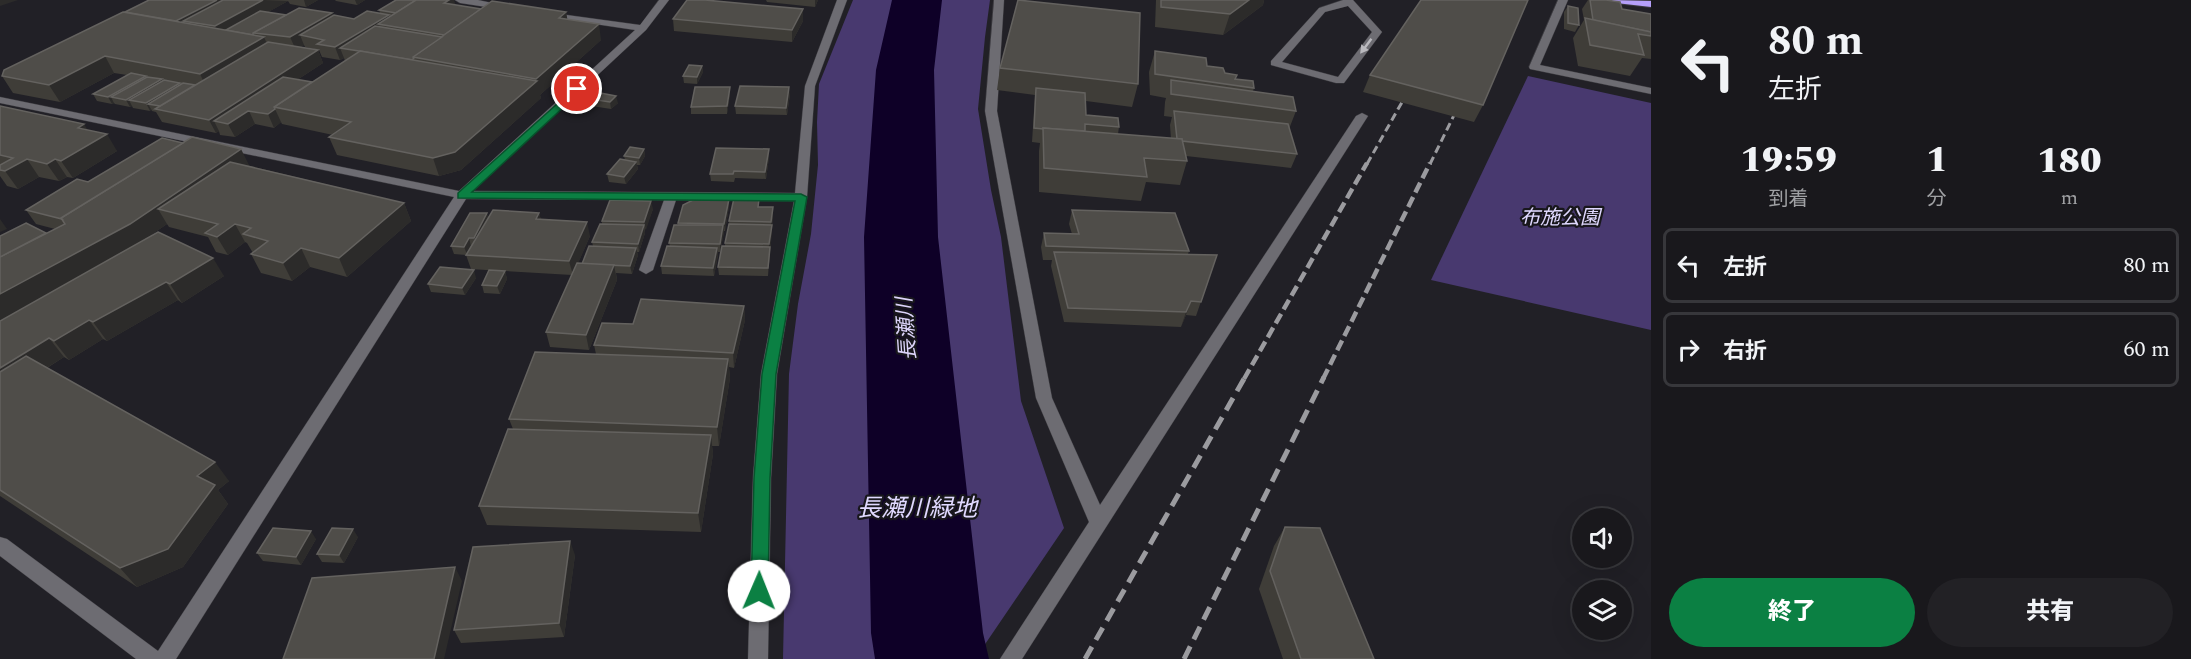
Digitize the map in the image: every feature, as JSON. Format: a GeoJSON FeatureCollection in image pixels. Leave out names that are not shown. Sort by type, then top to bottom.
{"type":"FeatureCollection","features":[{"type":"Feature","properties":{"kind":"highway"},"geometry":{"type":"LineString","coordinates":[[1616,0],[1651,4]]}},
{"type":"Feature","properties":{"kind":"street"},"geometry":{"type":"LineString","coordinates":[[460,0],[517,9]]}},
{"type":"Feature","properties":{"kind":"street"},"geometry":{"type":"LineString","coordinates":[[164,659],[462,195],[643,28],[664,0]]}},
{"type":"Feature","properties":{"kind":"street"},"geometry":{"type":"LineString","coordinates":[[758,659],[762,478],[769,374],[801,197],[810,86],[842,0]]}},
{"type":"Feature","properties":{"kind":"street"},"geometry":{"type":"LineString","coordinates":[[999,0],[992,111],[1044,398],[1099,525]]}},
{"type":"Feature","properties":{"kind":"street"},"geometry":{"type":"LineString","coordinates":[[1563,0],[1534,67],[1651,91]]}},
{"type":"Feature","properties":{"kind":"street"},"geometry":{"type":"LineString","coordinates":[[1348,2],[1377,32],[1340,81],[1275,63],[1322,10],[1348,2]]}},
{"type":"Feature","properties":{"kind":"street"},"geometry":{"type":"LineString","coordinates":[[540,12],[643,28]]}},
{"type":"Feature","properties":{"kind":"street"},"geometry":{"type":"LineString","coordinates":[[0,100],[462,195],[801,197]]}},
{"type":"Feature","properties":{"kind":"street"},"geometry":{"type":"LineString","coordinates":[[1010,659],[1362,116]]}},
{"type":"Feature","properties":{"kind":"street"},"geometry":{"type":"LineString","coordinates":[[646,270],[671,197]]}},
{"type":"Feature","properties":{"kind":"street"},"geometry":{"type":"LineString","coordinates":[[0,545],[152,659]]}},
{"type":"Feature","properties":{"kind":"green space","name":"長瀬川緑地"},"geometry":{"type":"Polygon","coordinates":[[[853,0],[990,0],[978,109],[1001,237],[1021,401],[1064,528],[975,659],[783,659],[789,374],[798,304],[811,234],[818,165],[819,84],[853,0]]]}},
{"type":"Feature","properties":{"kind":"green space","name":"布施公園"},"geometry":{"type":"Polygon","coordinates":[[[1528,76],[1651,103],[1651,330],[1431,280],[1528,76]]]}},
{"type":"Feature","properties":{"kind":"building"},"geometry":{"type":"Polygon","coordinates":[[[149,0],[217,0],[176,21],[125,12],[149,0]]]}},
{"type":"Feature","properties":{"kind":"building"},"geometry":{"type":"Polygon","coordinates":[[[223,0],[263,0],[215,26],[183,21],[223,0]]]}},
{"type":"Feature","properties":{"kind":"building"},"geometry":{"type":"Polygon","coordinates":[[[396,0],[416,0],[396,13],[379,10],[396,0]]]}},
{"type":"Feature","properties":{"kind":"building"},"geometry":{"type":"Polygon","coordinates":[[[416,0],[449,0],[444,3],[481,9],[444,35],[378,24],[416,0]]]}},
{"type":"Feature","properties":{"kind":"building"},"geometry":{"type":"Polygon","coordinates":[[[687,0],[803,9],[792,30],[673,19],[687,0]]]}},
{"type":"Feature","properties":{"kind":"building"},"geometry":{"type":"Polygon","coordinates":[[[1018,0],[1140,13],[1138,84],[1000,68],[1018,0]]]}},
{"type":"Feature","properties":{"kind":"building"},"geometry":{"type":"Polygon","coordinates":[[[1161,0],[1249,0],[1230,14],[1161,7],[1161,0]]]}},
{"type":"Feature","properties":{"kind":"building"},"geometry":{"type":"Polygon","coordinates":[[[1421,0],[1528,0],[1483,105],[1370,75],[1421,0]]]}},
{"type":"Feature","properties":{"kind":"building"},"geometry":{"type":"Polygon","coordinates":[[[1590,0],[1620,2],[1622,9],[1651,14],[1651,32],[1593,20],[1590,0]]]}},
{"type":"Feature","properties":{"kind":"building"},"geometry":{"type":"Polygon","coordinates":[[[492,1],[566,12],[559,18],[599,24],[536,79],[413,57],[492,1]]]}},
{"type":"Feature","properties":{"kind":"building"},"geometry":{"type":"Polygon","coordinates":[[[1568,6],[1578,8],[1579,25],[1568,23],[1568,6]]]}},
{"type":"Feature","properties":{"kind":"building"},"geometry":{"type":"Polygon","coordinates":[[[299,8],[332,13],[290,37],[253,33],[299,8]]]}},
{"type":"Feature","properties":{"kind":"building"},"geometry":{"type":"Polygon","coordinates":[[[260,11],[286,15],[253,35],[226,30],[260,11]]]}},
{"type":"Feature","properties":{"kind":"building"},"geometry":{"type":"Polygon","coordinates":[[[367,11],[389,15],[335,47],[317,44],[324,40],[300,35],[334,15],[354,19],[367,11]]]}},
{"type":"Feature","properties":{"kind":"building"},"geometry":{"type":"Polygon","coordinates":[[[123,12],[264,37],[200,74],[105,56],[49,85],[2,76],[4,70],[123,12]]]}},
{"type":"Feature","properties":{"kind":"building"},"geometry":{"type":"Polygon","coordinates":[[[1585,18],[1651,32],[1651,36],[1638,34],[1644,55],[1590,45],[1585,18]]]}},
{"type":"Feature","properties":{"kind":"building"},"geometry":{"type":"Polygon","coordinates":[[[375,26],[442,37],[412,60],[340,48],[375,26]]]}},
{"type":"Feature","properties":{"kind":"building"},"geometry":{"type":"Polygon","coordinates":[[[268,42],[318,50],[209,120],[155,109],[268,42]]]}},
{"type":"Feature","properties":{"kind":"building"},"geometry":{"type":"Polygon","coordinates":[[[360,51],[537,81],[455,152],[433,158],[329,137],[351,122],[274,107],[360,51]]]}},
{"type":"Feature","properties":{"kind":"building"},"geometry":{"type":"Polygon","coordinates":[[[1155,51],[1206,58],[1207,66],[1223,68],[1225,73],[1237,75],[1235,79],[1253,81],[1254,88],[1155,74],[1155,51]]]}},
{"type":"Feature","properties":{"kind":"building"},"geometry":{"type":"Polygon","coordinates":[[[689,65],[702,66],[697,77],[683,76],[689,65]]]}},
{"type":"Feature","properties":{"kind":"building"},"geometry":{"type":"Polygon","coordinates":[[[131,73],[146,76],[108,97],[93,94],[131,73]]]}},
{"type":"Feature","properties":{"kind":"building"},"geometry":{"type":"Polygon","coordinates":[[[147,77],[162,79],[126,100],[111,97],[147,77]]]}},
{"type":"Feature","properties":{"kind":"building"},"geometry":{"type":"Polygon","coordinates":[[[283,77],[312,82],[274,107],[275,109],[268,114],[248,111],[228,124],[214,121],[283,77]]]}},
{"type":"Feature","properties":{"kind":"building"},"geometry":{"type":"Polygon","coordinates":[[[164,80],[180,83],[146,103],[129,100],[164,80]]]}},
{"type":"Feature","properties":{"kind":"building"},"geometry":{"type":"Polygon","coordinates":[[[1171,80],[1293,97],[1296,111],[1171,94],[1171,80]]]}},
{"type":"Feature","properties":{"kind":"building"},"geometry":{"type":"Polygon","coordinates":[[[183,83],[195,85],[160,106],[148,104],[183,83]]]}},
{"type":"Feature","properties":{"kind":"building"},"geometry":{"type":"Polygon","coordinates":[[[740,86],[789,87],[786,108],[735,106],[740,86]]]}},
{"type":"Feature","properties":{"kind":"building"},"geometry":{"type":"Polygon","coordinates":[[[695,87],[730,87],[727,106],[691,107],[695,87]]]}},
{"type":"Feature","properties":{"kind":"building"},"geometry":{"type":"Polygon","coordinates":[[[1036,88],[1085,93],[1086,115],[1118,118],[1119,127],[1085,124],[1085,131],[1034,128],[1036,88]]]}},
{"type":"Feature","properties":{"kind":"building"},"geometry":{"type":"Polygon","coordinates":[[[590,91],[616,96],[610,102],[583,98],[590,91]]]}},
{"type":"Feature","properties":{"kind":"building"},"geometry":{"type":"Polygon","coordinates":[[[0,106],[84,124],[78,128],[107,134],[61,161],[55,159],[47,164],[27,159],[5,171],[0,170],[0,165],[13,158],[0,155],[0,106]]]}},
{"type":"Feature","properties":{"kind":"building"},"geometry":{"type":"Polygon","coordinates":[[[1174,111],[1288,124],[1297,154],[1182,141],[1182,139],[1177,139],[1174,111]]]}},
{"type":"Feature","properties":{"kind":"building"},"geometry":{"type":"Polygon","coordinates":[[[1043,128],[1182,139],[1187,161],[1144,158],[1147,177],[1044,168],[1043,128]]]}},
{"type":"Feature","properties":{"kind":"building"},"geometry":{"type":"Polygon","coordinates":[[[192,137],[241,149],[130,224],[0,294],[0,257],[65,224],[61,218],[192,137]]]}},
{"type":"Feature","properties":{"kind":"building"},"geometry":{"type":"Polygon","coordinates":[[[162,138],[183,143],[62,219],[26,210],[77,179],[88,182],[162,138]]]}},
{"type":"Feature","properties":{"kind":"building"},"geometry":{"type":"Polygon","coordinates":[[[630,147],[644,149],[639,158],[624,156],[630,147]]]}},
{"type":"Feature","properties":{"kind":"building"},"geometry":{"type":"Polygon","coordinates":[[[716,148],[769,149],[765,172],[734,171],[733,174],[710,174],[716,148]]]}},
{"type":"Feature","properties":{"kind":"building"},"geometry":{"type":"Polygon","coordinates":[[[620,159],[636,162],[624,177],[607,174],[620,159]]]}},
{"type":"Feature","properties":{"kind":"building"},"geometry":{"type":"Polygon","coordinates":[[[230,162],[404,203],[339,258],[301,248],[283,263],[251,254],[268,241],[243,234],[251,228],[235,224],[217,237],[205,233],[218,224],[158,209],[230,162]]]}},
{"type":"Feature","properties":{"kind":"building"},"geometry":{"type":"Polygon","coordinates":[[[734,198],[759,199],[758,207],[773,207],[771,222],[729,221],[734,198]]]}},
{"type":"Feature","properties":{"kind":"building"},"geometry":{"type":"Polygon","coordinates":[[[695,199],[729,199],[724,224],[678,223],[683,205],[695,199]]]}},
{"type":"Feature","properties":{"kind":"building"},"geometry":{"type":"Polygon","coordinates":[[[610,200],[651,201],[644,222],[602,221],[610,200]]]}},
{"type":"Feature","properties":{"kind":"building"},"geometry":{"type":"Polygon","coordinates":[[[493,210],[539,213],[536,219],[587,222],[569,261],[466,255],[493,210]]]}},
{"type":"Feature","properties":{"kind":"building"},"geometry":{"type":"Polygon","coordinates":[[[1072,210],[1175,213],[1189,251],[1046,246],[1044,233],[1079,234],[1072,210]]]}},
{"type":"Feature","properties":{"kind":"building"},"geometry":{"type":"Polygon","coordinates":[[[470,213],[487,213],[474,238],[469,238],[464,247],[451,246],[470,213]]]}},
{"type":"Feature","properties":{"kind":"building"},"geometry":{"type":"Polygon","coordinates":[[[26,223],[46,233],[0,257],[0,236],[26,223]]]}},
{"type":"Feature","properties":{"kind":"building"},"geometry":{"type":"Polygon","coordinates":[[[600,224],[644,225],[638,244],[592,242],[600,224]]]}},
{"type":"Feature","properties":{"kind":"building"},"geometry":{"type":"Polygon","coordinates":[[[729,224],[772,225],[769,244],[725,243],[729,224]]]}},
{"type":"Feature","properties":{"kind":"building"},"geometry":{"type":"Polygon","coordinates":[[[674,225],[723,225],[720,244],[669,243],[674,225]]]}},
{"type":"Feature","properties":{"kind":"building"},"geometry":{"type":"Polygon","coordinates":[[[158,232],[213,258],[170,284],[166,282],[93,322],[89,320],[54,341],[49,338],[0,368],[0,321],[158,232]]]}},
{"type":"Feature","properties":{"kind":"building"},"geometry":{"type":"Polygon","coordinates":[[[589,246],[636,248],[630,266],[582,264],[589,246]]]}},
{"type":"Feature","properties":{"kind":"building"},"geometry":{"type":"Polygon","coordinates":[[[667,246],[717,248],[713,268],[661,266],[667,246]]]}},
{"type":"Feature","properties":{"kind":"building"},"geometry":{"type":"Polygon","coordinates":[[[722,246],[770,247],[768,268],[718,267],[722,246]]]}},
{"type":"Feature","properties":{"kind":"building"},"geometry":{"type":"Polygon","coordinates":[[[1054,252],[1217,255],[1201,302],[1191,301],[1186,312],[1068,308],[1054,252]]]}},
{"type":"Feature","properties":{"kind":"building"},"geometry":{"type":"Polygon","coordinates":[[[577,263],[614,265],[586,335],[546,332],[577,263]]]}},
{"type":"Feature","properties":{"kind":"building"},"geometry":{"type":"Polygon","coordinates":[[[440,267],[474,270],[462,288],[428,284],[440,267]]]}},
{"type":"Feature","properties":{"kind":"building"},"geometry":{"type":"Polygon","coordinates":[[[489,270],[505,271],[497,286],[482,285],[489,270]]]}},
{"type":"Feature","properties":{"kind":"building"},"geometry":{"type":"Polygon","coordinates":[[[641,299],[744,306],[733,353],[594,345],[602,323],[633,324],[641,299]]]}},
{"type":"Feature","properties":{"kind":"building"},"geometry":{"type":"Polygon","coordinates":[[[535,352],[728,359],[717,427],[509,419],[535,352]]]}},
{"type":"Feature","properties":{"kind":"building"},"geometry":{"type":"Polygon","coordinates":[[[26,356],[215,462],[197,476],[215,485],[168,549],[120,568],[0,490],[0,372],[26,356]]]}},
{"type":"Feature","properties":{"kind":"building"},"geometry":{"type":"Polygon","coordinates":[[[508,429],[711,435],[698,513],[479,506],[508,429]]]}},
{"type":"Feature","properties":{"kind":"building"},"geometry":{"type":"Polygon","coordinates":[[[1285,527],[1320,528],[1374,659],[1301,659],[1270,571],[1285,527]]]}},
{"type":"Feature","properties":{"kind":"building"},"geometry":{"type":"Polygon","coordinates":[[[273,528],[311,531],[296,557],[257,553],[273,528]]]}},
{"type":"Feature","properties":{"kind":"building"},"geometry":{"type":"Polygon","coordinates":[[[332,528],[353,529],[339,555],[317,554],[332,528]]]}},
{"type":"Feature","properties":{"kind":"building"},"geometry":{"type":"Polygon","coordinates":[[[570,541],[559,623],[454,630],[473,547],[570,541]]]}},
{"type":"Feature","properties":{"kind":"building"},"geometry":{"type":"Polygon","coordinates":[[[455,567],[434,659],[283,659],[312,578],[455,567]]]}},
{"type":"Feature","properties":{"kind":"waterway","name":"長瀬川"},"geometry":{"type":"LineString","coordinates":[[917,0],[905,70],[901,237],[927,633],[932,659]]}},
{"type":"Feature","properties":{"kind":"railway"},"geometry":{"type":"LineString","coordinates":[[1367,164],[1410,88]]}},
{"type":"Feature","properties":{"kind":"railway"},"geometry":{"type":"LineString","coordinates":[[1430,164],[1461,101]]}},
{"type":"Feature","properties":{"kind":"railway"},"geometry":{"type":"LineString","coordinates":[[1244,379],[1367,163]]}},
{"type":"Feature","properties":{"kind":"railway"},"geometry":{"type":"LineString","coordinates":[[1323,379],[1430,163]]}},
{"type":"Feature","properties":{"kind":"railway"},"geometry":{"type":"LineString","coordinates":[[1085,659],[1245,377]]}},
{"type":"Feature","properties":{"kind":"railway"},"geometry":{"type":"LineString","coordinates":[[1184,659],[1324,377]]}},
{"type":"Feature","properties":{"kind":"route"},"geometry":{"type":"LineString","coordinates":[[577,89],[462,195],[801,197],[769,374],[762,478],[759,591]]}}]}
